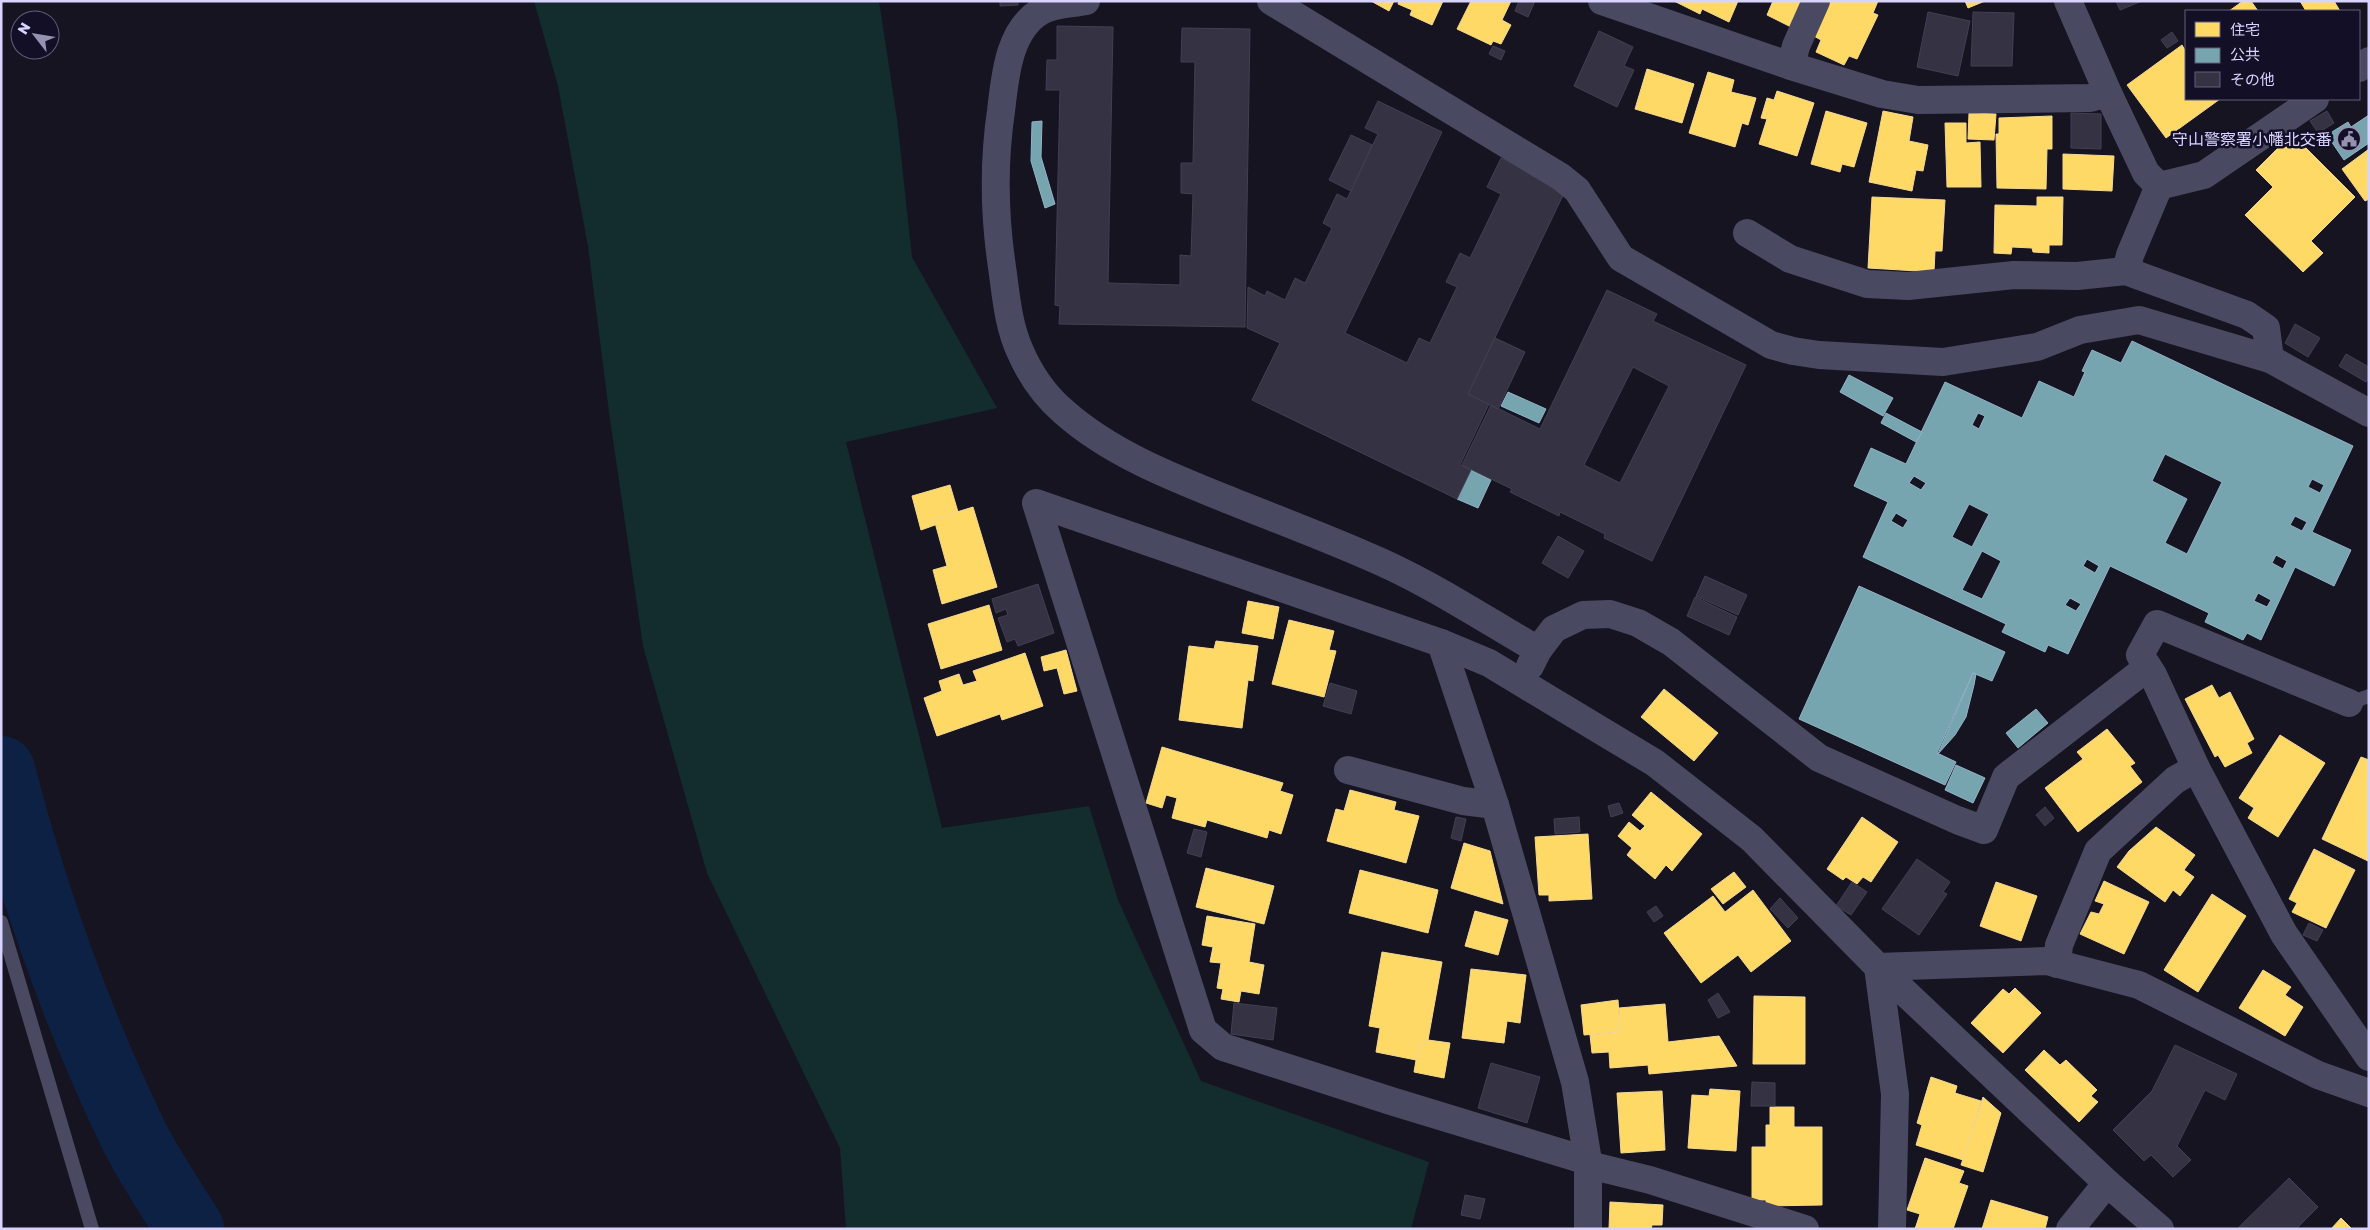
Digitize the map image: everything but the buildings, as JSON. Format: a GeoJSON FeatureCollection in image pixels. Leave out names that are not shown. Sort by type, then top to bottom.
{"type":"FeatureCollection","features":[{"type":"Feature","properties":{"kind":"street"},"geometry":{"type":"LineString","coordinates":[[1086,1],[1053,7],[1041,12],[1030,21],[1019,34],[1013,48],[1004,84],[995,153],[995,210],[1010,320],[1019,350],[1030,371],[1064,413],[1105,441],[1160,472],[1369,556],[1439,593],[1538,650]]}},
{"type":"Feature","properties":{"kind":"street"},"geometry":{"type":"LineString","coordinates":[[1271,1],[1562,177],[1577,190],[1621,258],[1772,344],[1793,351],[1819,355],[1943,362],[2037,347],[2080,330],[2139,320],[2270,359],[2369,413]]}},
{"type":"Feature","properties":{"kind":"street"},"geometry":{"type":"LineString","coordinates":[[1602,1],[1790,66],[1882,94],[1918,100],[2090,98],[2108,92]]}},
{"type":"Feature","properties":{"kind":"street"},"geometry":{"type":"LineString","coordinates":[[1790,66],[1796,46],[1816,1]]}},
{"type":"Feature","properties":{"kind":"street"},"geometry":{"type":"LineString","coordinates":[[2068,1],[2146,173],[2159,186]]}},
{"type":"Feature","properties":{"kind":"street"},"geometry":{"type":"LineString","coordinates":[[2159,186],[2204,175],[2314,100]]}},
{"type":"Feature","properties":{"kind":"street"},"geometry":{"type":"LineString","coordinates":[[2126,271],[2130,255],[2159,186]]}},
{"type":"Feature","properties":{"kind":"street"},"geometry":{"type":"LineString","coordinates":[[1747,233],[1790,259],[1867,284],[1908,286],[2014,275],[2077,276],[2126,271],[2247,315],[2266,328],[2270,359]]}},
{"type":"Feature","properties":{"kind":"street"},"geometry":{"type":"LineString","coordinates":[[1804,1229],[1391,1101],[1223,1046],[1203,1030],[1036,504],[1441,643],[1489,663],[1656,762],[1752,839],[1878,967],[2107,1183],[2160,1229]]}},
{"type":"Feature","properties":{"kind":"street"},"geometry":{"type":"LineString","coordinates":[[1522,682],[1538,650],[1554,629],[1583,615],[1610,614],[1638,622],[1671,642],[1819,758],[1957,820],[1984,830],[2006,777],[2148,666]]}},
{"type":"Feature","properties":{"kind":"street"},"geometry":{"type":"LineString","coordinates":[[2359,700],[2157,624],[2140,654],[2148,666],[2196,768],[2284,934],[2369,1056]]}},
{"type":"Feature","properties":{"kind":"street"},"geometry":{"type":"LineString","coordinates":[[1441,643],[1495,805],[1575,1082],[1588,1163],[1588,1229]]}},
{"type":"Feature","properties":{"kind":"street"},"geometry":{"type":"LineString","coordinates":[[2058,964],[2060,945],[2098,851],[2175,780],[2196,768]]}},
{"type":"Feature","properties":{"kind":"street"},"geometry":{"type":"LineString","coordinates":[[1348,770],[1463,801],[1495,805]]}},
{"type":"Feature","properties":{"kind":"street"},"geometry":{"type":"LineString","coordinates":[[1878,967],[2047,961],[2139,985],[2318,1075],[2369,1094]]}},
{"type":"Feature","properties":{"kind":"street"},"geometry":{"type":"LineString","coordinates":[[1878,967],[1895,1094],[1892,1229]]}},
{"type":"Feature","properties":{"kind":"street"},"geometry":{"type":"LineString","coordinates":[[2070,1229],[2107,1183]]}},
{"type":"Feature","properties":{"kind":"lane"},"geometry":{"type":"LineString","coordinates":[[1,922],[92,1229]]}},
{"type":"Feature","properties":{"kind":"green space"},"geometry":{"type":"Polygon","coordinates":[[[534,1],[879,1],[897,119],[912,257],[997,408],[846,442],[942,828],[1089,806],[1118,900],[1201,1081],[1429,1162],[1411,1229],[846,1229],[840,1148],[707,873],[643,646],[609,412],[588,246],[558,86],[534,1]]]}},
{"type":"Feature","properties":{"kind":"waterway"},"geometry":{"type":"LineString","coordinates":[[1,770],[42,909],[93,1046],[139,1146],[190,1229]]}},
{"type":"Feature","properties":{"kind":"place","name":"守山警察署小幡北交番"},"geometry":{"type":"Point","coordinates":[2349,139]}}]}
